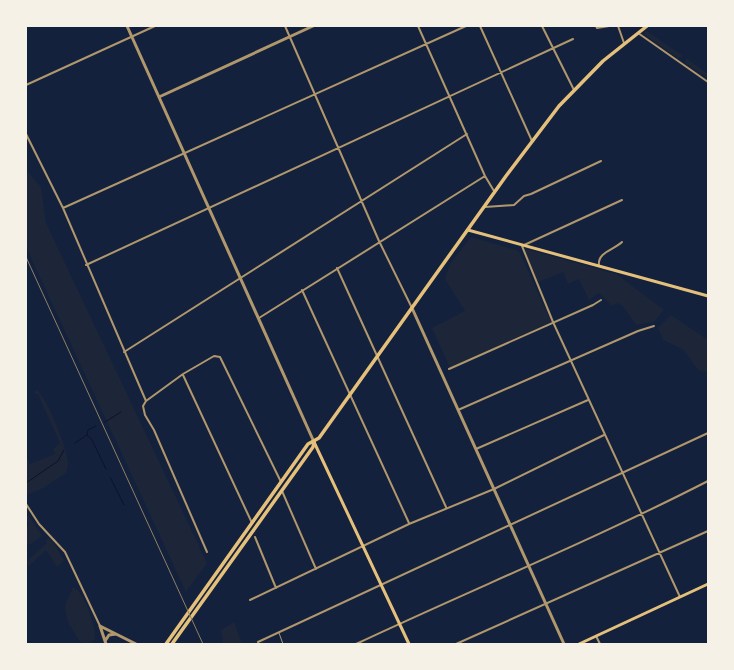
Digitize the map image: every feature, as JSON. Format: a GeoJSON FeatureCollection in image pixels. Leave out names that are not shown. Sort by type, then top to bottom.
{"type":"FeatureCollection","features":[{"type":"Feature","properties":{"kind":"main road"},"geometry":{"type":"LineString","coordinates":[[172,644],[313,447],[314,442],[532,141],[559,106],[574,90],[624,43],[647,26]]}},
{"type":"Feature","properties":{"kind":"main road"},"geometry":{"type":"LineString","coordinates":[[468,230],[708,296]]}},
{"type":"Feature","properties":{"kind":"main road"},"geometry":{"type":"LineString","coordinates":[[166,644],[308,444],[314,442]]}},
{"type":"Feature","properties":{"kind":"main road"},"geometry":{"type":"LineString","coordinates":[[314,442],[409,644]]}},
{"type":"Feature","properties":{"kind":"main road"},"geometry":{"type":"LineString","coordinates":[[579,644],[708,584]]}},
{"type":"Feature","properties":{"kind":"street"},"geometry":{"type":"LineString","coordinates":[[127,26],[314,442]]}},
{"type":"Feature","properties":{"kind":"street"},"geometry":{"type":"LineString","coordinates":[[26,85],[155,26]]}},
{"type":"Feature","properties":{"kind":"street"},"geometry":{"type":"LineString","coordinates":[[285,26],[379,241],[412,308],[564,644]]}},
{"type":"Feature","properties":{"kind":"street"},"geometry":{"type":"LineString","coordinates":[[159,97],[313,26]]}},
{"type":"Feature","properties":{"kind":"street"},"geometry":{"type":"LineString","coordinates":[[418,26],[485,176],[495,192]]}},
{"type":"Feature","properties":{"kind":"street"},"geometry":{"type":"LineString","coordinates":[[63,208],[466,26]]}},
{"type":"Feature","properties":{"kind":"street"},"geometry":{"type":"LineString","coordinates":[[480,26],[532,141]]}},
{"type":"Feature","properties":{"kind":"street"},"geometry":{"type":"LineString","coordinates":[[542,26],[552,49],[574,90]]}},
{"type":"Feature","properties":{"kind":"street"},"geometry":{"type":"LineString","coordinates":[[597,27],[609,26]]}},
{"type":"Feature","properties":{"kind":"street"},"geometry":{"type":"LineString","coordinates":[[618,26],[624,43]]}},
{"type":"Feature","properties":{"kind":"street"},"geometry":{"type":"LineString","coordinates":[[638,33],[708,82]]}},
{"type":"Feature","properties":{"kind":"street"},"geometry":{"type":"LineString","coordinates":[[86,264],[501,74],[573,39]]}},
{"type":"Feature","properties":{"kind":"street"},"geometry":{"type":"LineString","coordinates":[[26,134],[63,208],[146,401]]}},
{"type":"Feature","properties":{"kind":"street"},"geometry":{"type":"LineString","coordinates":[[124,352],[467,134]]}},
{"type":"Feature","properties":{"kind":"street"},"geometry":{"type":"LineString","coordinates":[[485,207],[514,205],[524,196],[601,161]]}},
{"type":"Feature","properties":{"kind":"street"},"geometry":{"type":"LineString","coordinates":[[258,318],[485,176]]}},
{"type":"Feature","properties":{"kind":"street"},"geometry":{"type":"LineString","coordinates":[[622,200],[522,246],[570,361],[680,597]]}},
{"type":"Feature","properties":{"kind":"street"},"geometry":{"type":"LineString","coordinates":[[599,266],[598,260],[602,255],[622,242]]}},
{"type":"Feature","properties":{"kind":"street"},"geometry":{"type":"LineString","coordinates":[[337,268],[378,355],[446,507]]}},
{"type":"Feature","properties":{"kind":"street"},"geometry":{"type":"LineString","coordinates":[[302,290],[409,524]]}},
{"type":"Feature","properties":{"kind":"street"},"geometry":{"type":"LineString","coordinates":[[449,369],[593,305],[601,300]]}},
{"type":"Feature","properties":{"kind":"street"},"geometry":{"type":"LineString","coordinates":[[458,410],[638,331],[654,326]]}},
{"type":"Feature","properties":{"kind":"street"},"geometry":{"type":"LineString","coordinates":[[207,552],[154,430],[145,416],[143,406],[146,401],[183,374],[214,356],[220,358],[281,482]]}},
{"type":"Feature","properties":{"kind":"street"},"geometry":{"type":"LineString","coordinates":[[183,374],[252,523]]}},
{"type":"Feature","properties":{"kind":"street"},"geometry":{"type":"LineString","coordinates":[[476,449],[588,400]]}},
{"type":"Feature","properties":{"kind":"street"},"geometry":{"type":"LineString","coordinates":[[258,642],[708,433]]}},
{"type":"Feature","properties":{"kind":"street"},"geometry":{"type":"LineString","coordinates":[[250,600],[446,507],[494,489],[604,435]]}},
{"type":"Feature","properties":{"kind":"street"},"geometry":{"type":"LineString","coordinates":[[356,644],[528,565],[642,515],[708,481]]}},
{"type":"Feature","properties":{"kind":"street"},"geometry":{"type":"LineString","coordinates":[[282,491],[316,569]]}},
{"type":"Feature","properties":{"kind":"street"},"geometry":{"type":"LineString","coordinates":[[26,504],[39,524],[65,552],[100,626],[106,643]]}},
{"type":"Feature","properties":{"kind":"street"},"geometry":{"type":"LineString","coordinates":[[456,644],[708,531]]}},
{"type":"Feature","properties":{"kind":"street"},"geometry":{"type":"LineString","coordinates":[[255,537],[276,588]]}},
{"type":"Feature","properties":{"kind":"street"},"geometry":{"type":"LineString","coordinates":[[100,626],[136,644]]}},
{"type":"Feature","properties":{"kind":"street"},"geometry":{"type":"LineString","coordinates":[[106,643],[109,635],[118,634]]}},
{"type":"Feature","properties":{"kind":"street"},"geometry":{"type":"LineString","coordinates":[[596,636],[600,644]]}},
{"type":"Feature","properties":{"kind":"lane"},"geometry":{"type":"LineString","coordinates":[[278,632],[283,644]]}},
{"type":"Feature","properties":{"kind":"shaded area"},"geometry":{"type":"Polygon","coordinates":[[[647,31],[683,56],[678,58],[645,35],[645,32],[647,31]]]}},
{"type":"Feature","properties":{"kind":"shaded area"},"geometry":{"type":"Polygon","coordinates":[[[686,58],[708,74],[708,78],[685,63],[686,58]]]}},
{"type":"Feature","properties":{"kind":"shaded area"},"geometry":{"type":"Polygon","coordinates":[[[26,170],[41,187],[46,223],[207,563],[186,592],[26,247],[26,170]]]}},
{"type":"Feature","properties":{"kind":"shaded area"},"geometry":{"type":"Polygon","coordinates":[[[471,237],[516,250],[520,253],[551,322],[450,368],[432,328],[465,311],[445,279],[450,264],[471,237]]]}},
{"type":"Feature","properties":{"kind":"shaded area"},"geometry":{"type":"Polygon","coordinates":[[[526,249],[616,274],[664,310],[654,322],[636,325],[623,306],[617,303],[612,306],[599,293],[589,300],[579,279],[568,284],[563,272],[538,282],[525,254],[526,249]]]}},
{"type":"Feature","properties":{"kind":"shaded area"},"geometry":{"type":"Polygon","coordinates":[[[671,315],[708,340],[708,372],[698,370],[684,350],[663,340],[658,328],[671,315]]]}},
{"type":"Feature","properties":{"kind":"shaded area"},"geometry":{"type":"Polygon","coordinates":[[[37,390],[46,403],[56,425],[65,447],[68,464],[66,473],[43,488],[27,495],[26,456],[30,464],[55,454],[53,449],[60,443],[38,394],[33,393],[37,390]]]}},
{"type":"Feature","properties":{"kind":"shaded area"},"geometry":{"type":"Polygon","coordinates":[[[26,516],[29,516],[42,536],[29,545],[26,544],[26,527],[29,525],[26,516]]]}},
{"type":"Feature","properties":{"kind":"shaded area"},"geometry":{"type":"Polygon","coordinates":[[[48,538],[53,542],[64,560],[57,567],[46,550],[29,566],[26,562],[47,543],[46,541],[48,538]]]}},
{"type":"Feature","properties":{"kind":"shaded area"},"geometry":{"type":"Polygon","coordinates":[[[73,587],[81,595],[92,619],[95,639],[89,644],[80,642],[67,620],[65,606],[73,587]]]}},
{"type":"Feature","properties":{"kind":"shaded area"},"geometry":{"type":"Polygon","coordinates":[[[234,622],[242,644],[223,644],[221,630],[234,622]]]}},
{"type":"Feature","properties":{"kind":"waterway"},"geometry":{"type":"LineString","coordinates":[[105,422],[121,412]]}},
{"type":"Feature","properties":{"kind":"waterway"},"geometry":{"type":"LineString","coordinates":[[75,443],[87,435],[88,430],[96,426]]}},
{"type":"Feature","properties":{"kind":"waterway"},"geometry":{"type":"LineString","coordinates":[[87,435],[92,440],[106,469]]}},
{"type":"Feature","properties":{"kind":"waterway"},"geometry":{"type":"LineString","coordinates":[[26,483],[58,461],[64,450]]}},
{"type":"Feature","properties":{"kind":"waterway"},"geometry":{"type":"LineString","coordinates":[[110,477],[124,505]]}},
{"type":"Feature","properties":{"kind":"railway"},"geometry":{"type":"LineString","coordinates":[[26,257],[203,644]]}}]}
